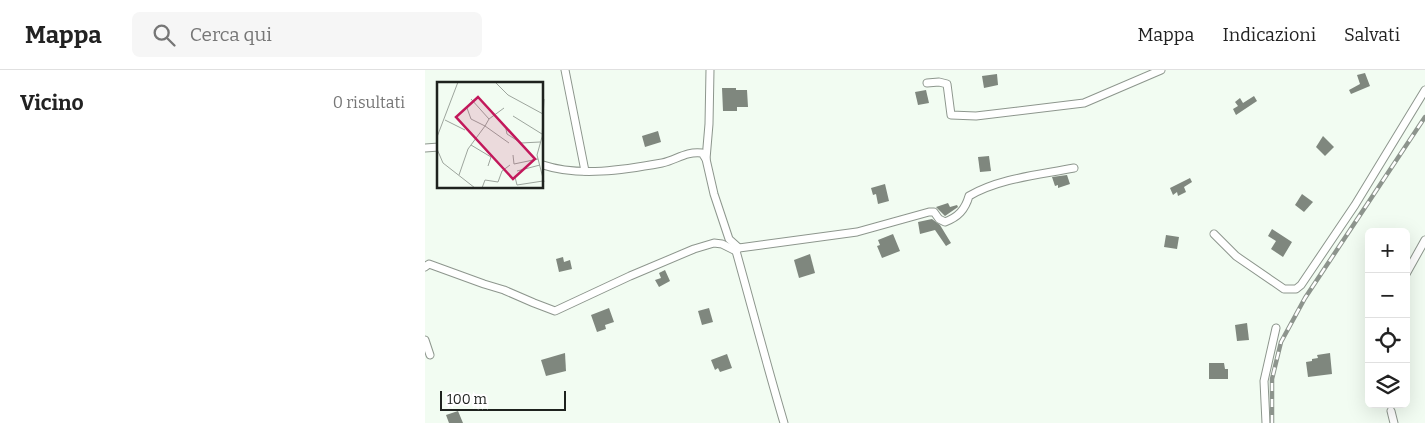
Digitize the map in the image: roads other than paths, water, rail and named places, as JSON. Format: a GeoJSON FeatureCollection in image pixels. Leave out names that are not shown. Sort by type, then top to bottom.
{"type":"FeatureCollection","features":[{"type":"Feature","properties":{"kind":"street"},"geometry":{"type":"LineString","coordinates":[[565,70],[585,171]]}},
{"type":"Feature","properties":{"kind":"street"},"geometry":{"type":"LineString","coordinates":[[710,70],[706,159],[714,194],[729,239],[737,249],[767,366],[784,423]]}},
{"type":"Feature","properties":{"kind":"street"},"geometry":{"type":"LineString","coordinates":[[927,83],[939,82],[947,84],[951,116],[976,116],[1085,103],[1161,70]]}},
{"type":"Feature","properties":{"kind":"street"},"geometry":{"type":"LineString","coordinates":[[1214,234],[1236,256],[1284,289],[1296,289],[1301,285],[1355,205],[1425,90]]}},
{"type":"Feature","properties":{"kind":"street"},"geometry":{"type":"LineString","coordinates":[[544,165],[585,171],[615,170],[664,162],[694,152],[702,153],[706,159]]}},
{"type":"Feature","properties":{"kind":"street"},"geometry":{"type":"LineString","coordinates":[[425,267],[429,264],[504,290],[534,304],[555,311],[630,276],[713,243],[737,249],[857,232],[929,212],[934,212],[939,219],[945,222],[958,216],[966,206],[969,196],[975,193],[1011,179],[1074,168]]}},
{"type":"Feature","properties":{"kind":"street"},"geometry":{"type":"LineString","coordinates":[[1407,273],[1425,240]]}},
{"type":"Feature","properties":{"kind":"street"},"geometry":{"type":"LineString","coordinates":[[1266,423],[1264,380],[1276,328]]}},
{"type":"Feature","properties":{"kind":"street"},"geometry":{"type":"LineString","coordinates":[[425,340],[431,355]]}},
{"type":"Feature","properties":{"kind":"street"},"geometry":{"type":"LineString","coordinates":[[1391,411],[1394,423]]}},
{"type":"Feature","properties":{"kind":"railway"},"geometry":{"type":"LineString","coordinates":[[1272,423],[1272,379],[1281,342],[1305,298],[1425,117]]}}]}
